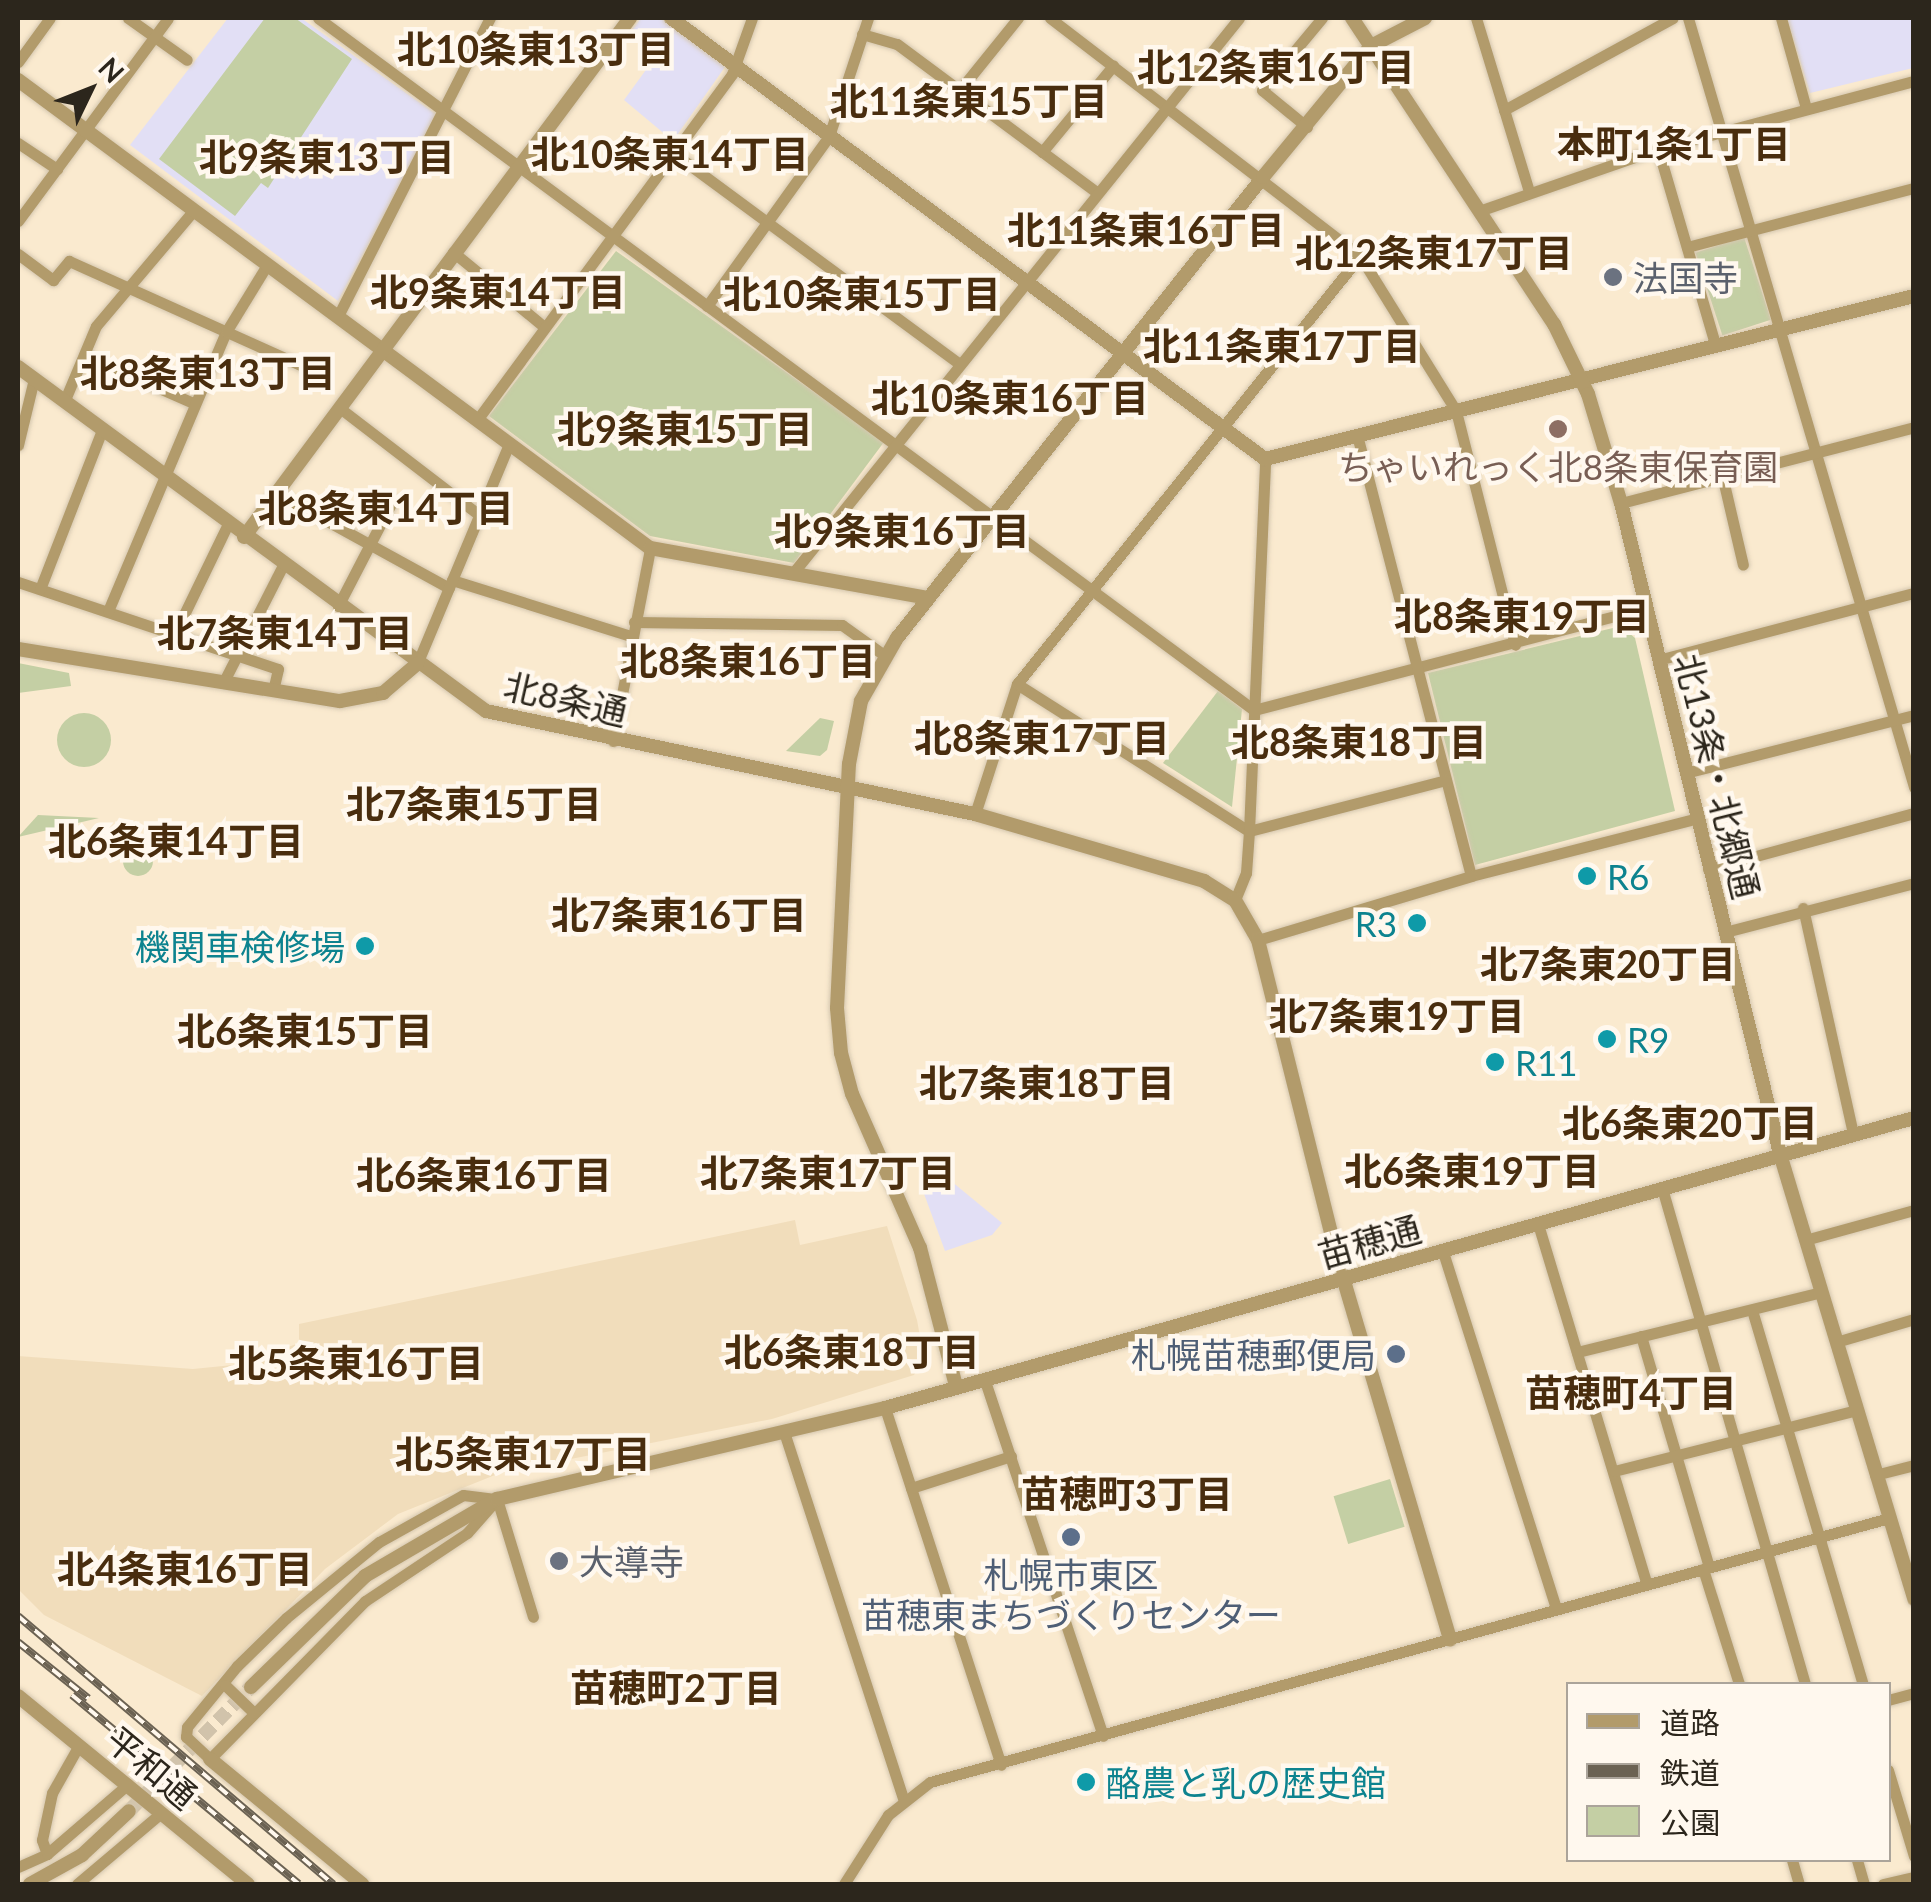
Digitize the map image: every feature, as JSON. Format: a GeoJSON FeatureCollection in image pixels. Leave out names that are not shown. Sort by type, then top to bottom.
{"type":"FeatureCollection","features":[{"type":"Feature","properties":{"kind":"street"},"geometry":{"type":"LineString","coordinates":[[18,62],[50,18]]}},
{"type":"Feature","properties":{"kind":"street"},"geometry":{"type":"LineString","coordinates":[[128,18],[186,60]]}},
{"type":"Feature","properties":{"kind":"street"},"geometry":{"type":"LineString","coordinates":[[18,221],[168,18]]}},
{"type":"Feature","properties":{"kind":"street"},"geometry":{"type":"LineString","coordinates":[[318,18],[1254,710]]}},
{"type":"Feature","properties":{"kind":"street"},"geometry":{"type":"LineString","coordinates":[[338,316],[490,18]]}},
{"type":"Feature","properties":{"kind":"street"},"geometry":{"type":"LineString","coordinates":[[244,537],[630,18]]}},
{"type":"Feature","properties":{"kind":"street"},"geometry":{"type":"LineString","coordinates":[[671,18],[1265,459]]}},
{"type":"Feature","properties":{"kind":"street"},"geometry":{"type":"LineString","coordinates":[[477,420],[735,65],[752,18]]}},
{"type":"Feature","properties":{"kind":"street"},"geometry":{"type":"LineString","coordinates":[[707,306],[829,136],[868,18]]}},
{"type":"Feature","properties":{"kind":"street"},"geometry":{"type":"LineString","coordinates":[[959,91],[1018,18]]}},
{"type":"Feature","properties":{"kind":"street"},"geometry":{"type":"LineString","coordinates":[[1050,18],[1264,177],[1360,256],[1456,412],[1515,645]]}},
{"type":"Feature","properties":{"kind":"street"},"geometry":{"type":"LineString","coordinates":[[1306,127],[1262,90],[1322,18]]}},
{"type":"Feature","properties":{"kind":"street","name":"北13条・北郷通"},"geometry":{"type":"LineString","coordinates":[[1352,18],[1479,210],[1582,379],[1621,502],[1695,819],[1780,1154],[1914,1599]]}},
{"type":"Feature","properties":{"kind":"street"},"geometry":{"type":"LineString","coordinates":[[956,1386],[920,1248],[852,1094],[841,1053],[837,1008],[850,786],[862,701],[884,655],[1264,177],[1372,46],[1425,18]]}},
{"type":"Feature","properties":{"kind":"street"},"geometry":{"type":"LineString","coordinates":[[1476,18],[1529,191]]}},
{"type":"Feature","properties":{"kind":"street"},"geometry":{"type":"LineString","coordinates":[[1504,110],[1674,18]]}},
{"type":"Feature","properties":{"kind":"street"},"geometry":{"type":"LineString","coordinates":[[1688,18],[1818,449],[1914,786]]}},
{"type":"Feature","properties":{"kind":"street"},"geometry":{"type":"LineString","coordinates":[[1781,18],[1806,108]]}},
{"type":"Feature","properties":{"kind":"street"},"geometry":{"type":"LineString","coordinates":[[793,573],[1232,20]]}},
{"type":"Feature","properties":{"kind":"street"},"geometry":{"type":"LineString","coordinates":[[862,34],[897,44],[1095,192]]}},
{"type":"Feature","properties":{"kind":"street"},"geometry":{"type":"LineString","coordinates":[[1042,152],[1113,66]]}},
{"type":"Feature","properties":{"kind":"street"},"geometry":{"type":"LineString","coordinates":[[18,80],[650,548],[928,598]]}},
{"type":"Feature","properties":{"kind":"street"},"geometry":{"type":"LineString","coordinates":[[1479,210],[1658,149],[1914,80]]}},
{"type":"Feature","properties":{"kind":"street"},"geometry":{"type":"LineString","coordinates":[[18,143],[57,169]]}},
{"type":"Feature","properties":{"kind":"street"},"geometry":{"type":"LineString","coordinates":[[1658,149],[1715,344]]}},
{"type":"Feature","properties":{"kind":"street"},"geometry":{"type":"LineString","coordinates":[[672,152],[958,363]]}},
{"type":"Feature","properties":{"kind":"street"},"geometry":{"type":"LineString","coordinates":[[1686,247],[1914,188]]}},
{"type":"Feature","properties":{"kind":"street"},"geometry":{"type":"LineString","coordinates":[[64,402],[96,326],[194,210]]}},
{"type":"Feature","properties":{"kind":"street"},"geometry":{"type":"LineString","coordinates":[[453,252],[543,326]]}},
{"type":"Feature","properties":{"kind":"street"},"geometry":{"type":"LineString","coordinates":[[18,254],[53,280],[69,261],[307,368]]}},
{"type":"Feature","properties":{"kind":"street"},"geometry":{"type":"LineString","coordinates":[[975,814],[1017,684],[1360,256]]}},
{"type":"Feature","properties":{"kind":"street"},"geometry":{"type":"LineString","coordinates":[[108,611],[193,403],[226,332],[267,265]]}},
{"type":"Feature","properties":{"kind":"street"},"geometry":{"type":"LineString","coordinates":[[1265,459],[1914,296]]}},
{"type":"Feature","properties":{"kind":"street"},"geometry":{"type":"LineString","coordinates":[[86,356],[193,403]]}},
{"type":"Feature","properties":{"kind":"street","name":"北8条通"},"geometry":{"type":"LineString","coordinates":[[18,367],[282,565],[486,711],[975,814],[1204,881],[1235,900]]}},
{"type":"Feature","properties":{"kind":"street"},"geometry":{"type":"LineString","coordinates":[[18,446],[34,379]]}},
{"type":"Feature","properties":{"kind":"street"},"geometry":{"type":"LineString","coordinates":[[341,409],[480,515]]}},
{"type":"Feature","properties":{"kind":"street"},"geometry":{"type":"LineString","coordinates":[[1621,502],[1914,427]]}},
{"type":"Feature","properties":{"kind":"street"},"geometry":{"type":"LineString","coordinates":[[40,589],[102,430]]}},
{"type":"Feature","properties":{"kind":"street"},"geometry":{"type":"LineString","coordinates":[[1357,434],[1414,670],[1470,876]]}},
{"type":"Feature","properties":{"kind":"street"},"geometry":{"type":"LineString","coordinates":[[18,650],[355,700],[390,690],[417,664],[509,444]]}},
{"type":"Feature","properties":{"kind":"street"},"geometry":{"type":"LineString","coordinates":[[1265,459],[1249,832],[1246,873],[1235,900],[1258,940],[1344,1278],[1450,1638]]}},
{"type":"Feature","properties":{"kind":"street"},"geometry":{"type":"LineString","coordinates":[[1722,475],[1743,565]]}},
{"type":"Feature","properties":{"kind":"street"},"geometry":{"type":"LineString","coordinates":[[278,494],[450,584],[633,629],[842,625],[884,655]]}},
{"type":"Feature","properties":{"kind":"street"},"geometry":{"type":"LineString","coordinates":[[338,606],[393,500]]}},
{"type":"Feature","properties":{"kind":"street"},"geometry":{"type":"LineString","coordinates":[[174,633],[228,524]]}},
{"type":"Feature","properties":{"kind":"street"},"geometry":{"type":"LineString","coordinates":[[613,740],[650,548]]}},
{"type":"Feature","properties":{"kind":"street"},"geometry":{"type":"LineString","coordinates":[[224,681],[282,565]]}},
{"type":"Feature","properties":{"kind":"street"},"geometry":{"type":"LineString","coordinates":[[18,582],[278,668],[273,690]]}},
{"type":"Feature","properties":{"kind":"street"},"geometry":{"type":"LineString","coordinates":[[1658,660],[1914,593]]}},
{"type":"Feature","properties":{"kind":"street"},"geometry":{"type":"LineString","coordinates":[[1254,710],[1645,608]]}},
{"type":"Feature","properties":{"kind":"street"},"geometry":{"type":"LineString","coordinates":[[1017,684],[1249,832],[1446,780]]}},
{"type":"Feature","properties":{"kind":"street"},"geometry":{"type":"LineString","coordinates":[[1685,773],[1914,716]]}},
{"type":"Feature","properties":{"kind":"street"},"geometry":{"type":"LineString","coordinates":[[1708,868],[1914,813]]}},
{"type":"Feature","properties":{"kind":"street"},"geometry":{"type":"LineString","coordinates":[[1258,940],[1470,876],[1695,819]]}},
{"type":"Feature","properties":{"kind":"street"},"geometry":{"type":"LineString","coordinates":[[1725,932],[1804,908],[1914,883]]}},
{"type":"Feature","properties":{"kind":"street"},"geometry":{"type":"LineString","coordinates":[[1804,908],[1852,1134]]}},
{"type":"Feature","properties":{"kind":"street","name":"苗穂通"},"geometry":{"type":"LineString","coordinates":[[251,1687],[365,1576],[497,1499],[785,1435],[1780,1154],[1913,1120]]}},
{"type":"Feature","properties":{"kind":"street"},"geometry":{"type":"LineString","coordinates":[[1662,1188],[1696,1322],[1804,1682]]}},
{"type":"Feature","properties":{"kind":"street"},"geometry":{"type":"LineString","coordinates":[[1805,1240],[1914,1210]]}},
{"type":"Feature","properties":{"kind":"street"},"geometry":{"type":"LineString","coordinates":[[1538,1224],[1646,1582]]}},
{"type":"Feature","properties":{"kind":"street"},"geometry":{"type":"LineString","coordinates":[[1443,1252],[1556,1608]]}},
{"type":"Feature","properties":{"kind":"street"},"geometry":{"type":"LineString","coordinates":[[1577,1352],[1821,1292]]}},
{"type":"Feature","properties":{"kind":"street"},"geometry":{"type":"LineString","coordinates":[[1752,1310],[1863,1682]]}},
{"type":"Feature","properties":{"kind":"street"},"geometry":{"type":"LineString","coordinates":[[1836,1342],[1914,1319]]}},
{"type":"Feature","properties":{"kind":"street"},"geometry":{"type":"LineString","coordinates":[[1642,1336],[1737,1682]]}},
{"type":"Feature","properties":{"kind":"street"},"geometry":{"type":"LineString","coordinates":[[984,1378],[1103,1736]]}},
{"type":"Feature","properties":{"kind":"street"},"geometry":{"type":"LineString","coordinates":[[885,1408],[1001,1765]]}},
{"type":"Feature","properties":{"kind":"street"},"geometry":{"type":"LineString","coordinates":[[1614,1472],[1856,1410]]}},
{"type":"Feature","properties":{"kind":"street"},"geometry":{"type":"LineString","coordinates":[[785,1435],[903,1799]]}},
{"type":"Feature","properties":{"kind":"street"},"geometry":{"type":"LineString","coordinates":[[910,1488],[1011,1456]]}},
{"type":"Feature","properties":{"kind":"street"},"geometry":{"type":"LineString","coordinates":[[1875,1475],[1914,1465]]}},
{"type":"Feature","properties":{"kind":"street"},"geometry":{"type":"LineString","coordinates":[[362,1884],[186,1737],[187,1727],[286,1618],[378,1542],[463,1495],[497,1499]]}},
{"type":"Feature","properties":{"kind":"street"},"geometry":{"type":"LineString","coordinates":[[497,1499],[533,1617]]}},
{"type":"Feature","properties":{"kind":"street"},"geometry":{"type":"LineString","coordinates":[[210,1758],[365,1602],[467,1533],[497,1499]]}},
{"type":"Feature","properties":{"kind":"street"},"geometry":{"type":"LineString","coordinates":[[844,1884],[903,1799],[930,1782],[1890,1518]]}},
{"type":"Feature","properties":{"kind":"street"},"geometry":{"type":"LineString","coordinates":[[225,1685],[254,1712]]}},
{"type":"Feature","properties":{"kind":"street","name":"平和通"},"geometry":{"type":"LineString","coordinates":[[18,1696],[248,1884]]}},
{"type":"Feature","properties":{"kind":"street"},"geometry":{"type":"LineString","coordinates":[[47,1854],[42,1840],[52,1794],[79,1744]]}},
{"type":"Feature","properties":{"kind":"street"},"geometry":{"type":"LineString","coordinates":[[1891,1780],[1914,1856]]}},
{"type":"Feature","properties":{"kind":"street"},"geometry":{"type":"LineString","coordinates":[[18,1867],[47,1854],[128,1784]]}},
{"type":"Feature","properties":{"kind":"street"},"geometry":{"type":"LineString","coordinates":[[30,1884],[82,1855],[130,1811]]}},
{"type":"Feature","properties":{"kind":"street"},"geometry":{"type":"LineString","coordinates":[[77,1884],[160,1813]]}},
{"type":"Feature","properties":{"kind":"street"},"geometry":{"type":"LineString","coordinates":[[1883,1884],[1914,1877]]}},
{"type":"Feature","properties":{"kind":"shaded area"},"geometry":{"type":"Polygon","coordinates":[[[228,18],[301,18],[437,115],[338,301],[130,145],[228,18]]]}},
{"type":"Feature","properties":{"kind":"shaded area"},"geometry":{"type":"Polygon","coordinates":[[[641,18],[661,18],[725,67],[673,141],[624,100],[656,56],[629,34],[641,18]]]}},
{"type":"Feature","properties":{"kind":"shaded area"},"geometry":{"type":"Polygon","coordinates":[[[1787,18],[1913,18],[1913,68],[1810,93],[1787,18]]]}},
{"type":"Feature","properties":{"kind":"shaded area"},"geometry":{"type":"Polygon","coordinates":[[[951,1181],[1002,1223],[992,1235],[945,1251],[923,1191],[951,1181]]]}},
{"type":"Feature","properties":{"kind":"shaded area"},"geometry":{"type":"Polygon","coordinates":[[[795,1220],[800,1245],[887,1226],[917,1320],[924,1359],[914,1375],[772,1419],[500,1473],[398,1514],[325,1569],[202,1696],[44,1615],[18,1589],[18,1356],[193,1369],[243,1364],[299,1343],[299,1324],[795,1220]]]}},
{"type":"Feature","properties":{"kind":"green space"},"geometry":{"type":"Polygon","coordinates":[[[265,18],[295,18],[352,59],[268,188],[261,183],[235,216],[159,159],[265,18]]]}},
{"type":"Feature","properties":{"kind":"green space"},"geometry":{"type":"Polygon","coordinates":[[[1744,237],[1771,320],[1722,336],[1695,253],[1744,237]]]}},
{"type":"Feature","properties":{"kind":"green space"},"geometry":{"type":"Polygon","coordinates":[[[616,251],[884,442],[794,563],[650,536],[489,416],[616,251]]]}},
{"type":"Feature","properties":{"kind":"green space"},"geometry":{"type":"Polygon","coordinates":[[[1621,626],[1635,638],[1675,811],[1475,865],[1428,673],[1621,626]]]}},
{"type":"Feature","properties":{"kind":"green space"},"geometry":{"type":"Polygon","coordinates":[[[18,663],[69,673],[71,686],[18,693],[18,663]]]}},
{"type":"Feature","properties":{"kind":"green space"},"geometry":{"type":"Polygon","coordinates":[[[1218,691],[1242,709],[1232,807],[1163,763],[1218,691]]]}},
{"type":"Feature","properties":{"kind":"green space"},"geometry":{"type":"Polygon","coordinates":[[[84,713],[103,721],[111,740],[103,759],[84,767],[65,759],[57,740],[65,721],[84,713]]]}},
{"type":"Feature","properties":{"kind":"green space"},"geometry":{"type":"Polygon","coordinates":[[[820,718],[834,721],[827,750],[820,756],[786,751],[820,718]]]}},
{"type":"Feature","properties":{"kind":"green space"},"geometry":{"type":"Polygon","coordinates":[[[38,815],[99,818],[18,837],[38,815]]]}},
{"type":"Feature","properties":{"kind":"green space"},"geometry":{"type":"Polygon","coordinates":[[[138,846],[152,855],[153,861],[144,875],[138,876],[124,867],[123,861],[132,847],[138,846]]]}},
{"type":"Feature","properties":{"kind":"green space"},"geometry":{"type":"Polygon","coordinates":[[[1390,1479],[1405,1527],[1348,1544],[1334,1496],[1390,1479]]]}},
{"type":"Feature","properties":{"kind":"tunnel"},"geometry":{"type":"LineString","coordinates":[[129,1811],[251,1687]]}},
{"type":"Feature","properties":{"kind":"railway"},"geometry":{"type":"LineString","coordinates":[[18,1616],[333,1884]]}},
{"type":"Feature","properties":{"kind":"railway"},"geometry":{"type":"LineString","coordinates":[[18,1642],[88,1698]]}},
{"type":"Feature","properties":{"kind":"railway"},"geometry":{"type":"LineString","coordinates":[[72,1695],[299,1884]]}},
{"type":"Feature","properties":{"kind":"place","name":"法国寺"},"geometry":{"type":"Point","coordinates":[1613,277]}},
{"type":"Feature","properties":{"kind":"place","name":"ちゃいれっく北8条東保育園"},"geometry":{"type":"Point","coordinates":[1558,429]}},
{"type":"Feature","properties":{"kind":"place","name":"R6"},"geometry":{"type":"Point","coordinates":[1587,876]}},
{"type":"Feature","properties":{"kind":"place","name":"R3"},"geometry":{"type":"Point","coordinates":[1417,923]}},
{"type":"Feature","properties":{"kind":"place","name":"機関車検修場"},"geometry":{"type":"Point","coordinates":[365,946]}},
{"type":"Feature","properties":{"kind":"place","name":"R9"},"geometry":{"type":"Point","coordinates":[1607,1039]}},
{"type":"Feature","properties":{"kind":"place","name":"R11"},"geometry":{"type":"Point","coordinates":[1495,1062]}},
{"type":"Feature","properties":{"kind":"place","name":"札幌苗穂郵便局"},"geometry":{"type":"Point","coordinates":[1396,1354]}},
{"type":"Feature","properties":{"kind":"place","name":"札幌市東区 苗穂東まちづくりセンター"},"geometry":{"type":"Point","coordinates":[1071,1537]}},
{"type":"Feature","properties":{"kind":"place","name":"大導寺"},"geometry":{"type":"Point","coordinates":[559,1561]}},
{"type":"Feature","properties":{"kind":"place","name":"酪農と乳の歴史館"},"geometry":{"type":"Point","coordinates":[1086,1782]}},
{"type":"Feature","properties":{"kind":"district","name":"北10条東13丁目"},"geometry":{"type":"Point","coordinates":[536,49]}},
{"type":"Feature","properties":{"kind":"district","name":"北12条東16丁目"},"geometry":{"type":"Point","coordinates":[1276,67]}},
{"type":"Feature","properties":{"kind":"district","name":"北11条東15丁目"},"geometry":{"type":"Point","coordinates":[969,101]}},
{"type":"Feature","properties":{"kind":"district","name":"本町1条1丁目"},"geometry":{"type":"Point","coordinates":[1674,144]}},
{"type":"Feature","properties":{"kind":"district","name":"北10条東14丁目"},"geometry":{"type":"Point","coordinates":[670,154]}},
{"type":"Feature","properties":{"kind":"district","name":"北9条東13丁目"},"geometry":{"type":"Point","coordinates":[327,157]}},
{"type":"Feature","properties":{"kind":"district","name":"北11条東16丁目"},"geometry":{"type":"Point","coordinates":[1146,230]}},
{"type":"Feature","properties":{"kind":"district","name":"北12条東17丁目"},"geometry":{"type":"Point","coordinates":[1434,253]}},
{"type":"Feature","properties":{"kind":"district","name":"北9条東14丁目"},"geometry":{"type":"Point","coordinates":[498,292]}},
{"type":"Feature","properties":{"kind":"district","name":"北10条東15丁目"},"geometry":{"type":"Point","coordinates":[862,294]}},
{"type":"Feature","properties":{"kind":"district","name":"北11条東17丁目"},"geometry":{"type":"Point","coordinates":[1282,346]}},
{"type":"Feature","properties":{"kind":"district","name":"北8条東13丁目"},"geometry":{"type":"Point","coordinates":[208,373]}},
{"type":"Feature","properties":{"kind":"district","name":"北10条東16丁目"},"geometry":{"type":"Point","coordinates":[1010,398]}},
{"type":"Feature","properties":{"kind":"district","name":"北9条東15丁目"},"geometry":{"type":"Point","coordinates":[685,429]}},
{"type":"Feature","properties":{"kind":"district","name":"北8条東14丁目"},"geometry":{"type":"Point","coordinates":[386,508]}},
{"type":"Feature","properties":{"kind":"district","name":"北9条東16丁目"},"geometry":{"type":"Point","coordinates":[902,531]}},
{"type":"Feature","properties":{"kind":"district","name":"北8条東19丁目"},"geometry":{"type":"Point","coordinates":[1522,616]}},
{"type":"Feature","properties":{"kind":"district","name":"北7条東14丁目"},"geometry":{"type":"Point","coordinates":[285,633]}},
{"type":"Feature","properties":{"kind":"district","name":"北8条東16丁目"},"geometry":{"type":"Point","coordinates":[748,661]}},
{"type":"Feature","properties":{"kind":"district","name":"北8条東17丁目"},"geometry":{"type":"Point","coordinates":[1042,738]}},
{"type":"Feature","properties":{"kind":"district","name":"北8条東18丁目"},"geometry":{"type":"Point","coordinates":[1359,742]}},
{"type":"Feature","properties":{"kind":"district","name":"北7条東15丁目"},"geometry":{"type":"Point","coordinates":[474,804]}},
{"type":"Feature","properties":{"kind":"district","name":"北6条東14丁目"},"geometry":{"type":"Point","coordinates":[176,841]}},
{"type":"Feature","properties":{"kind":"district","name":"北7条東16丁目"},"geometry":{"type":"Point","coordinates":[679,915]}},
{"type":"Feature","properties":{"kind":"district","name":"北7条東20丁目"},"geometry":{"type":"Point","coordinates":[1608,964]}},
{"type":"Feature","properties":{"kind":"district","name":"北7条東19丁目"},"geometry":{"type":"Point","coordinates":[1397,1016]}},
{"type":"Feature","properties":{"kind":"district","name":"北6条東15丁目"},"geometry":{"type":"Point","coordinates":[305,1031]}},
{"type":"Feature","properties":{"kind":"district","name":"北7条東18丁目"},"geometry":{"type":"Point","coordinates":[1047,1083]}},
{"type":"Feature","properties":{"kind":"district","name":"北6条東20丁目"},"geometry":{"type":"Point","coordinates":[1690,1123]}},
{"type":"Feature","properties":{"kind":"district","name":"北6条東19丁目"},"geometry":{"type":"Point","coordinates":[1472,1171]}},
{"type":"Feature","properties":{"kind":"district","name":"北7条東17丁目"},"geometry":{"type":"Point","coordinates":[828,1173]}},
{"type":"Feature","properties":{"kind":"district","name":"北6条東16丁目"},"geometry":{"type":"Point","coordinates":[484,1175]}},
{"type":"Feature","properties":{"kind":"district","name":"北6条東18丁目"},"geometry":{"type":"Point","coordinates":[852,1352]}},
{"type":"Feature","properties":{"kind":"district","name":"北5条東16丁目"},"geometry":{"type":"Point","coordinates":[356,1363]}},
{"type":"Feature","properties":{"kind":"district","name":"苗穂町4丁目"},"geometry":{"type":"Point","coordinates":[1631,1393]}},
{"type":"Feature","properties":{"kind":"district","name":"北5条東17丁目"},"geometry":{"type":"Point","coordinates":[523,1454]}},
{"type":"Feature","properties":{"kind":"district","name":"苗穂町3丁目"},"geometry":{"type":"Point","coordinates":[1127,1494]}},
{"type":"Feature","properties":{"kind":"district","name":"北4条東16丁目"},"geometry":{"type":"Point","coordinates":[185,1569]}},
{"type":"Feature","properties":{"kind":"district","name":"苗穂町2丁目"},"geometry":{"type":"Point","coordinates":[676,1688]}}]}
